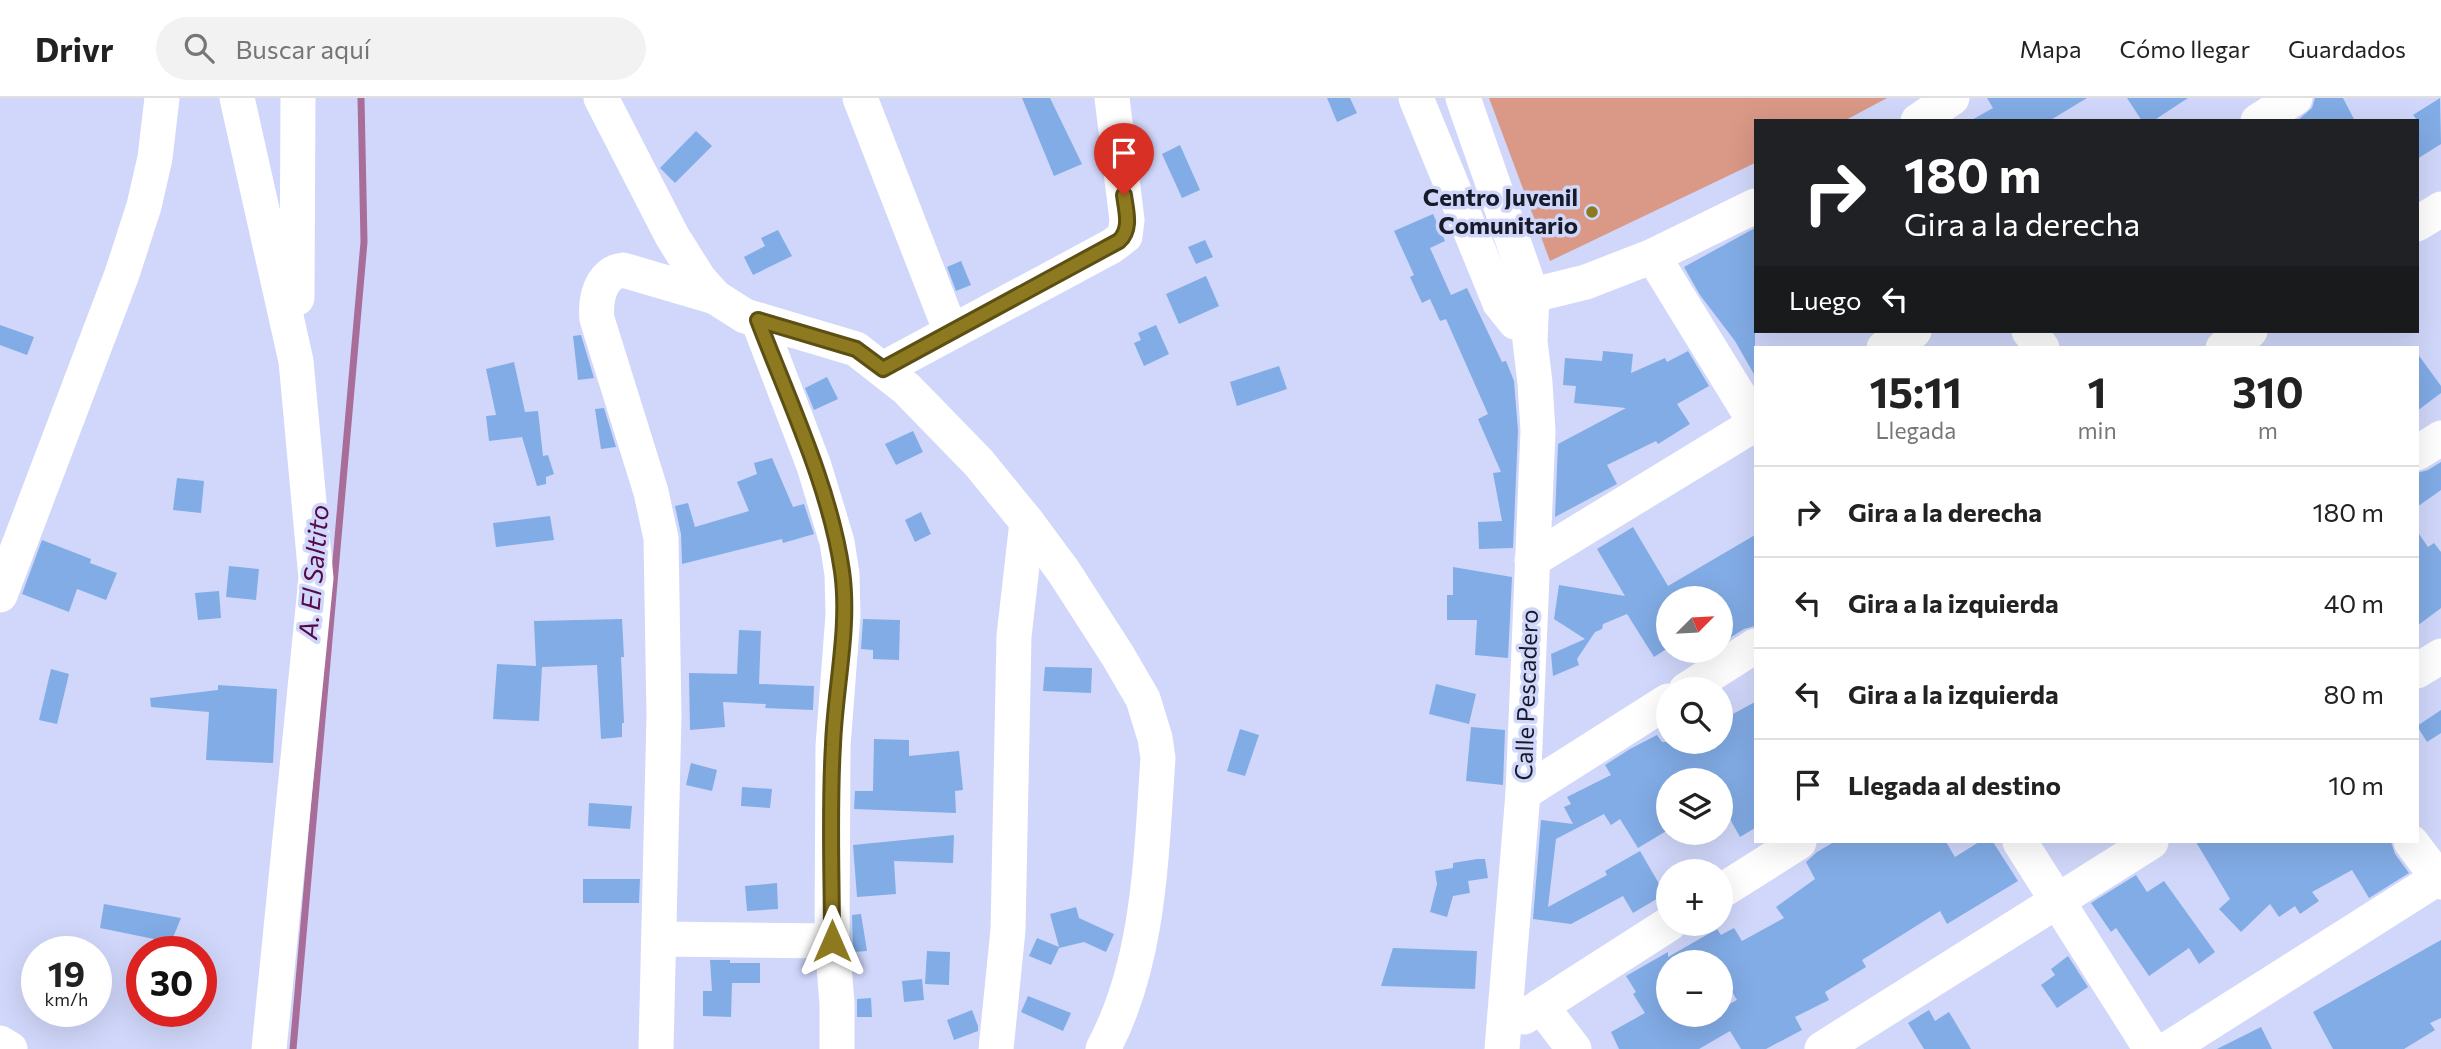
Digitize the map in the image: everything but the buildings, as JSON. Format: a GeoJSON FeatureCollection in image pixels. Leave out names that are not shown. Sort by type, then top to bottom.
{"type":"FeatureCollection","features":[{"type":"Feature","properties":{"kind":"street"},"geometry":{"type":"LineString","coordinates":[[0,595],[122,274],[144,206],[162,98]]}},
{"type":"Feature","properties":{"kind":"street"},"geometry":{"type":"LineString","coordinates":[[237,98],[296,361]]}},
{"type":"Feature","properties":{"kind":"street"},"geometry":{"type":"LineString","coordinates":[[269,1049],[316,578],[296,361],[298,98]]}},
{"type":"Feature","properties":{"kind":"street"},"geometry":{"type":"LineString","coordinates":[[601,98],[672,236],[699,279],[715,297],[731,309],[758,320],[856,349],[930,411],[979,463],[1064,572],[1143,699],[1156,738],[1158,758],[1148,899],[1119,1018],[1102,1049]]}},
{"type":"Feature","properties":{"kind":"street"},"geometry":{"type":"LineString","coordinates":[[860,98],[951,332]]}},
{"type":"Feature","properties":{"kind":"street"},"geometry":{"type":"LineString","coordinates":[[883,369],[1112,246],[1125,236],[1127,220],[1112,98]]}},
{"type":"Feature","properties":{"kind":"street"},"geometry":{"type":"LineString","coordinates":[[1416,98],[1516,299]]}},
{"type":"Feature","properties":{"kind":"street"},"geometry":{"type":"LineString","coordinates":[[1463,98],[1516,299]]}},
{"type":"Feature","properties":{"kind":"street"},"geometry":{"type":"LineString","coordinates":[[1921,119],[1952,98]]}},
{"type":"Feature","properties":{"kind":"street"},"geometry":{"type":"LineString","coordinates":[[2261,119],[2295,98]]}},
{"type":"Feature","properties":{"kind":"street"},"geometry":{"type":"LineString","coordinates":[[1516,299],[1586,282],[1653,256],[1754,206]]}},
{"type":"Feature","properties":{"kind":"street"},"geometry":{"type":"LineString","coordinates":[[2419,223],[2441,209]]}},
{"type":"Feature","properties":{"kind":"street"},"geometry":{"type":"LineString","coordinates":[[1653,256],[1754,421]]}},
{"type":"Feature","properties":{"kind":"street"},"geometry":{"type":"LineString","coordinates":[[656,1049],[664,716],[661,538],[651,492],[597,319],[596,307],[603,283],[610,274],[623,270],[715,297]]}},
{"type":"Feature","properties":{"kind":"street","name":"Calle Pescadero"},"geometry":{"type":"LineString","coordinates":[[1502,1040],[1523,793],[1538,431],[1530,341],[1516,299]]}},
{"type":"Feature","properties":{"kind":"street"},"geometry":{"type":"LineString","coordinates":[[758,320],[814,466],[837,542],[842,574],[843,615],[832,746],[832,941],[837,1049]]}},
{"type":"Feature","properties":{"kind":"street"},"geometry":{"type":"LineString","coordinates":[[1888,346],[1910,333]]}},
{"type":"Feature","properties":{"kind":"street"},"geometry":{"type":"LineString","coordinates":[[2226,346],[2247,333]]}},
{"type":"Feature","properties":{"kind":"street"},"geometry":{"type":"LineString","coordinates":[[1532,560],[1754,424]]}},
{"type":"Feature","properties":{"kind":"street"},"geometry":{"type":"LineString","coordinates":[[2419,452],[2441,438]]}},
{"type":"Feature","properties":{"kind":"street"},"geometry":{"type":"LineString","coordinates":[[996,1049],[1008,930],[1014,636],[1027,522]]}},
{"type":"Feature","properties":{"kind":"street"},"geometry":{"type":"LineString","coordinates":[[1706,677],[1754,647]]}},
{"type":"Feature","properties":{"kind":"street"},"geometry":{"type":"LineString","coordinates":[[2419,670],[2441,656]]}},
{"type":"Feature","properties":{"kind":"street"},"geometry":{"type":"LineString","coordinates":[[1523,793],[1656,709]]}},
{"type":"Feature","properties":{"kind":"street"},"geometry":{"type":"LineString","coordinates":[[1733,884],[1797,843]]}},
{"type":"Feature","properties":{"kind":"street"},"geometry":{"type":"LineString","coordinates":[[2021,843],[2151,1049]]}},
{"type":"Feature","properties":{"kind":"street"},"geometry":{"type":"LineString","coordinates":[[1822,1049],[2149,843]]}},
{"type":"Feature","properties":{"kind":"street"},"geometry":{"type":"LineString","coordinates":[[2168,1049],[2440,879],[2412,843]]}},
{"type":"Feature","properties":{"kind":"street"},"geometry":{"type":"LineString","coordinates":[[1502,1040],[1541,1006],[1656,933]]}},
{"type":"Feature","properties":{"kind":"street"},"geometry":{"type":"LineString","coordinates":[[660,939],[832,941]]}},
{"type":"Feature","properties":{"kind":"street"},"geometry":{"type":"LineString","coordinates":[[1541,1006],[1574,1049]]}},
{"type":"Feature","properties":{"kind":"street"},"geometry":{"type":"LineString","coordinates":[[0,1043],[10,1049]]}},
{"type":"Feature","properties":{"kind":"shaded area","name":"Centro Juvenil Comunitario"},"geometry":{"type":"Polygon","coordinates":[[[1489,98],[1887,98],[1848,119],[1754,119],[1754,163],[1550,261],[1489,98]]]}},
{"type":"Feature","properties":{"kind":"waterway","name":"A. El Saltito"},"geometry":{"type":"LineString","coordinates":[[293,1049],[364,242],[361,98]]}},
{"type":"Feature","properties":{"kind":"place","name":"Centro Juvenil Comunitario"},"geometry":{"type":"Point","coordinates":[1592,212]}},
{"type":"Feature","properties":{"kind":"route"},"geometry":{"type":"LineString","coordinates":[[832,941],[832,746],[843,615],[842,574],[837,542],[814,466],[758,320],[856,349],[883,369],[1119,241],[1125,236],[1127,228],[1124,195]]}}]}
